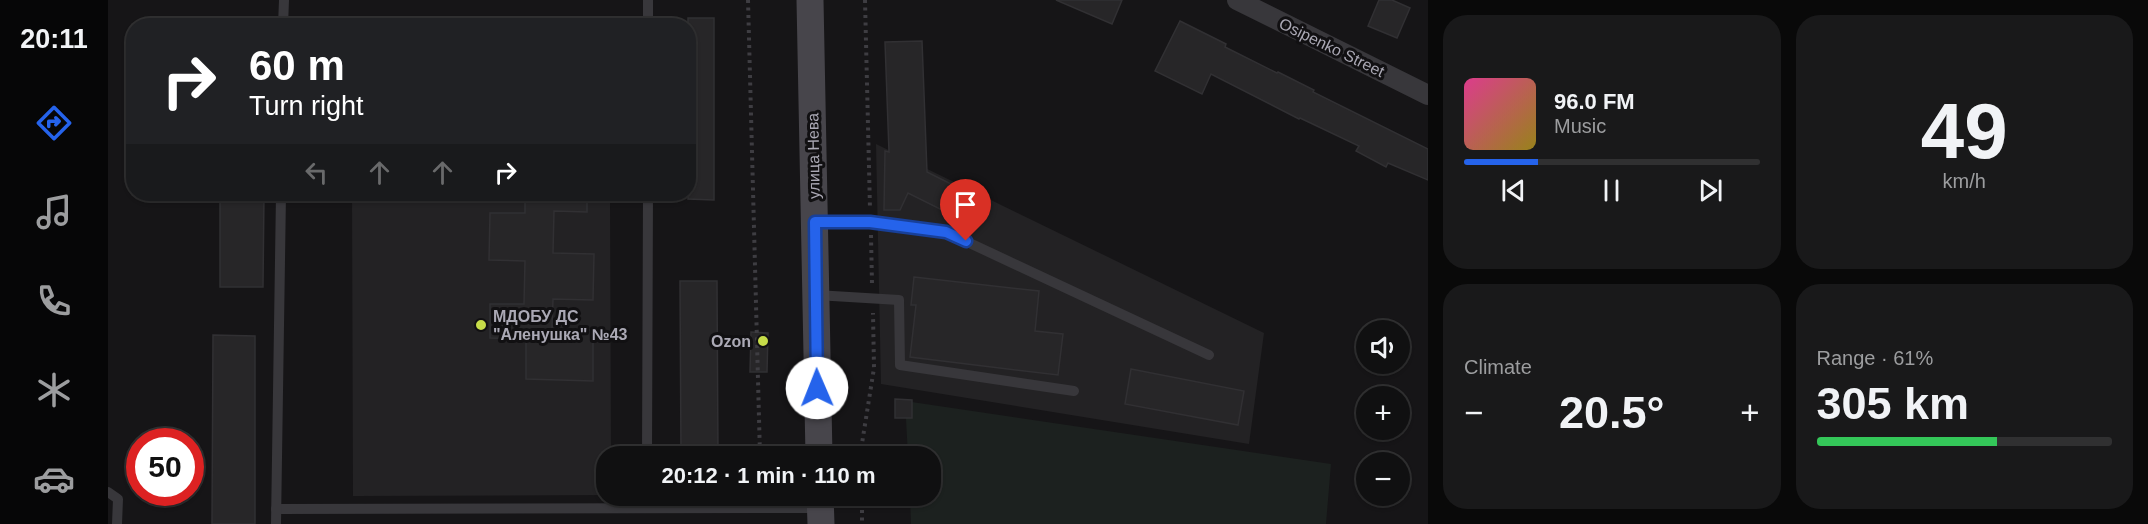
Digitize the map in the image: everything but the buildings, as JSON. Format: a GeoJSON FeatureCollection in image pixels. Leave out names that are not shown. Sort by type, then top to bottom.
{"type":"FeatureCollection","features":[{"type":"Feature","properties":{"kind":"main road","name":"улица Нева"},"geometry":{"type":"LineString","coordinates":[[810,0],[819,446]]}},
{"type":"Feature","properties":{"kind":"street","name":"Osipenko Street"},"geometry":{"type":"LineString","coordinates":[[1237,0],[1428,95]]}},
{"type":"Feature","properties":{"kind":"lane"},"geometry":{"type":"LineString","coordinates":[[283,18],[284,0]]}},
{"type":"Feature","properties":{"kind":"lane"},"geometry":{"type":"LineString","coordinates":[[648,0],[648,18]]}},
{"type":"Feature","properties":{"kind":"lane"},"geometry":{"type":"LineString","coordinates":[[276,524],[281,201]]}},
{"type":"Feature","properties":{"kind":"lane"},"geometry":{"type":"LineString","coordinates":[[647,446],[648,201]]}},
{"type":"Feature","properties":{"kind":"lane"},"geometry":{"type":"LineString","coordinates":[[815,222],[870,222],[946,232],[1209,355]]}},
{"type":"Feature","properties":{"kind":"lane"},"geometry":{"type":"LineString","coordinates":[[816,295],[899,300],[900,365],[1074,391]]}},
{"type":"Feature","properties":{"kind":"lane"},"geometry":{"type":"LineString","coordinates":[[108,492],[118,499],[117,524]]}},
{"type":"Feature","properties":{"kind":"lane"},"geometry":{"type":"LineString","coordinates":[[276,509],[821,509]]}},
{"type":"Feature","properties":{"kind":"path"},"geometry":{"type":"LineString","coordinates":[[748,0],[760,446]]}},
{"type":"Feature","properties":{"kind":"path"},"geometry":{"type":"LineString","coordinates":[[862,506],[862,524]]}},
{"type":"Feature","properties":{"kind":"shaded area"},"geometry":{"type":"Polygon","coordinates":[[[876,144],[1264,333],[1249,444],[881,384],[876,144]]]}},
{"type":"Feature","properties":{"kind":"shaded area","name":"МДОБУ ДС \"Аленушка\" №43"},"geometry":{"type":"Polygon","coordinates":[[[352,201],[610,201],[611,446],[596,446],[596,495],[353,496],[352,201]]]}},
{"type":"Feature","properties":{"kind":"shaded area"},"geometry":{"type":"Polygon","coordinates":[[[905,401],[1331,464],[1326,524],[911,524],[910,506],[941,506],[941,446],[907,446],[905,401]]]}},
{"type":"Feature","properties":{"kind":"place","name":"МДОБУ ДС \"Аленушка\" №43"},"geometry":{"type":"Point","coordinates":[481,325]}},
{"type":"Feature","properties":{"kind":"place","name":"Ozon"},"geometry":{"type":"Point","coordinates":[763,341]}},
{"type":"Feature","properties":{"kind":"route"},"geometry":{"type":"LineString","coordinates":[[817,388],[815,222],[870,222],[946,232],[966,241]]}}]}
